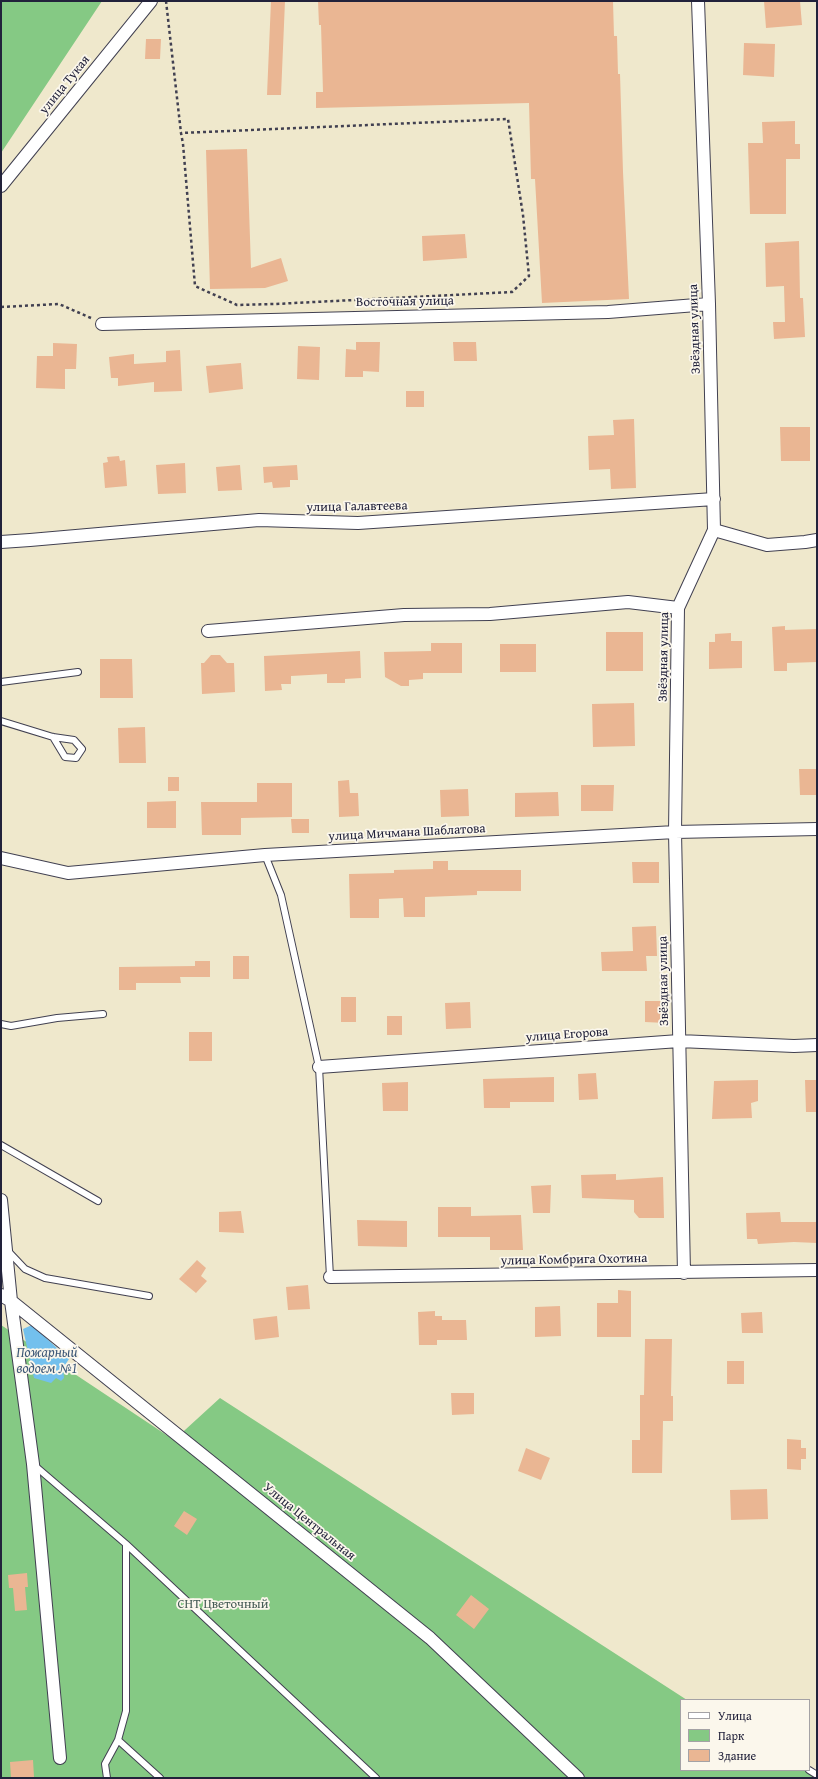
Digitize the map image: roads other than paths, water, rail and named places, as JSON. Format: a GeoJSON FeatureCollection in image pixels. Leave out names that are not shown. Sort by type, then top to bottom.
{"type":"FeatureCollection","features":[{"type":"Feature","properties":{"kind":"street","name":"улица Тукая"},"geometry":{"type":"LineString","coordinates":[[1,186],[150,1]]}},
{"type":"Feature","properties":{"kind":"street","name":"Звёздная улица"},"geometry":{"type":"LineString","coordinates":[[684,1273],[675,832],[678,608],[714,530],[709,304],[698,1]]}},
{"type":"Feature","properties":{"kind":"street","name":"Восточная улица"},"geometry":{"type":"LineString","coordinates":[[102,324],[608,312],[709,304]]}},
{"type":"Feature","properties":{"kind":"street","name":"улица Галавтеева"},"geometry":{"type":"LineString","coordinates":[[1,542],[259,520],[358,523],[714,499]]}},
{"type":"Feature","properties":{"kind":"street"},"geometry":{"type":"LineString","coordinates":[[714,530],[767,545],[817,540]]}},
{"type":"Feature","properties":{"kind":"street"},"geometry":{"type":"LineString","coordinates":[[208,631],[404,615],[490,614],[628,602],[678,608]]}},
{"type":"Feature","properties":{"kind":"street","name":"улица Мичмана Шаблатова"},"geometry":{"type":"LineString","coordinates":[[1,858],[68,873],[265,855],[675,832],[817,829]]}},
{"type":"Feature","properties":{"kind":"street","name":"улица Егорова"},"geometry":{"type":"LineString","coordinates":[[319,1067],[679,1041],[794,1046],[817,1045]]}},
{"type":"Feature","properties":{"kind":"street"},"geometry":{"type":"LineString","coordinates":[[1,1200],[6,1249],[6,1298],[33,1464],[60,1758]]}},
{"type":"Feature","properties":{"kind":"street","name":"улица Комбрига Охотина"},"geometry":{"type":"LineString","coordinates":[[330,1277],[817,1270]]}},
{"type":"Feature","properties":{"kind":"street","name":"Улица Центральная"},"geometry":{"type":"LineString","coordinates":[[6,1298],[430,1638],[578,1778]]}},
{"type":"Feature","properties":{"kind":"lane"},"geometry":{"type":"LineString","coordinates":[[1,682],[78,672]]}},
{"type":"Feature","properties":{"kind":"lane"},"geometry":{"type":"LineString","coordinates":[[1,721],[52,736],[74,740],[82,749],[76,758],[65,757],[52,736]]}},
{"type":"Feature","properties":{"kind":"lane"},"geometry":{"type":"LineString","coordinates":[[265,855],[281,895],[319,1067],[330,1277]]}},
{"type":"Feature","properties":{"kind":"lane"},"geometry":{"type":"LineString","coordinates":[[1,1024],[12,1026],[57,1018],[103,1014]]}},
{"type":"Feature","properties":{"kind":"lane"},"geometry":{"type":"LineString","coordinates":[[1,1145],[98,1201]]}},
{"type":"Feature","properties":{"kind":"lane"},"geometry":{"type":"LineString","coordinates":[[6,1249],[25,1269],[45,1278],[149,1296]]}},
{"type":"Feature","properties":{"kind":"lane"},"geometry":{"type":"LineString","coordinates":[[33,1464],[126,1544],[376,1778]]}},
{"type":"Feature","properties":{"kind":"lane"},"geometry":{"type":"LineString","coordinates":[[107,1778],[105,1764],[118,1740],[126,1712],[126,1544]]}},
{"type":"Feature","properties":{"kind":"lane"},"geometry":{"type":"LineString","coordinates":[[118,1740],[160,1778]]}},
{"type":"Feature","properties":{"kind":"water","name":"Пожарный водоем №1"},"geometry":{"type":"Polygon","coordinates":[[[32,1325],[69,1359],[63,1368],[64,1378],[61,1381],[56,1378],[51,1383],[34,1378],[23,1329],[32,1325]]]}},
{"type":"Feature","properties":{"kind":"park label","name":"СНТ Цветочный"},"geometry":{"type":"Point","coordinates":[223,1605]}}]}
